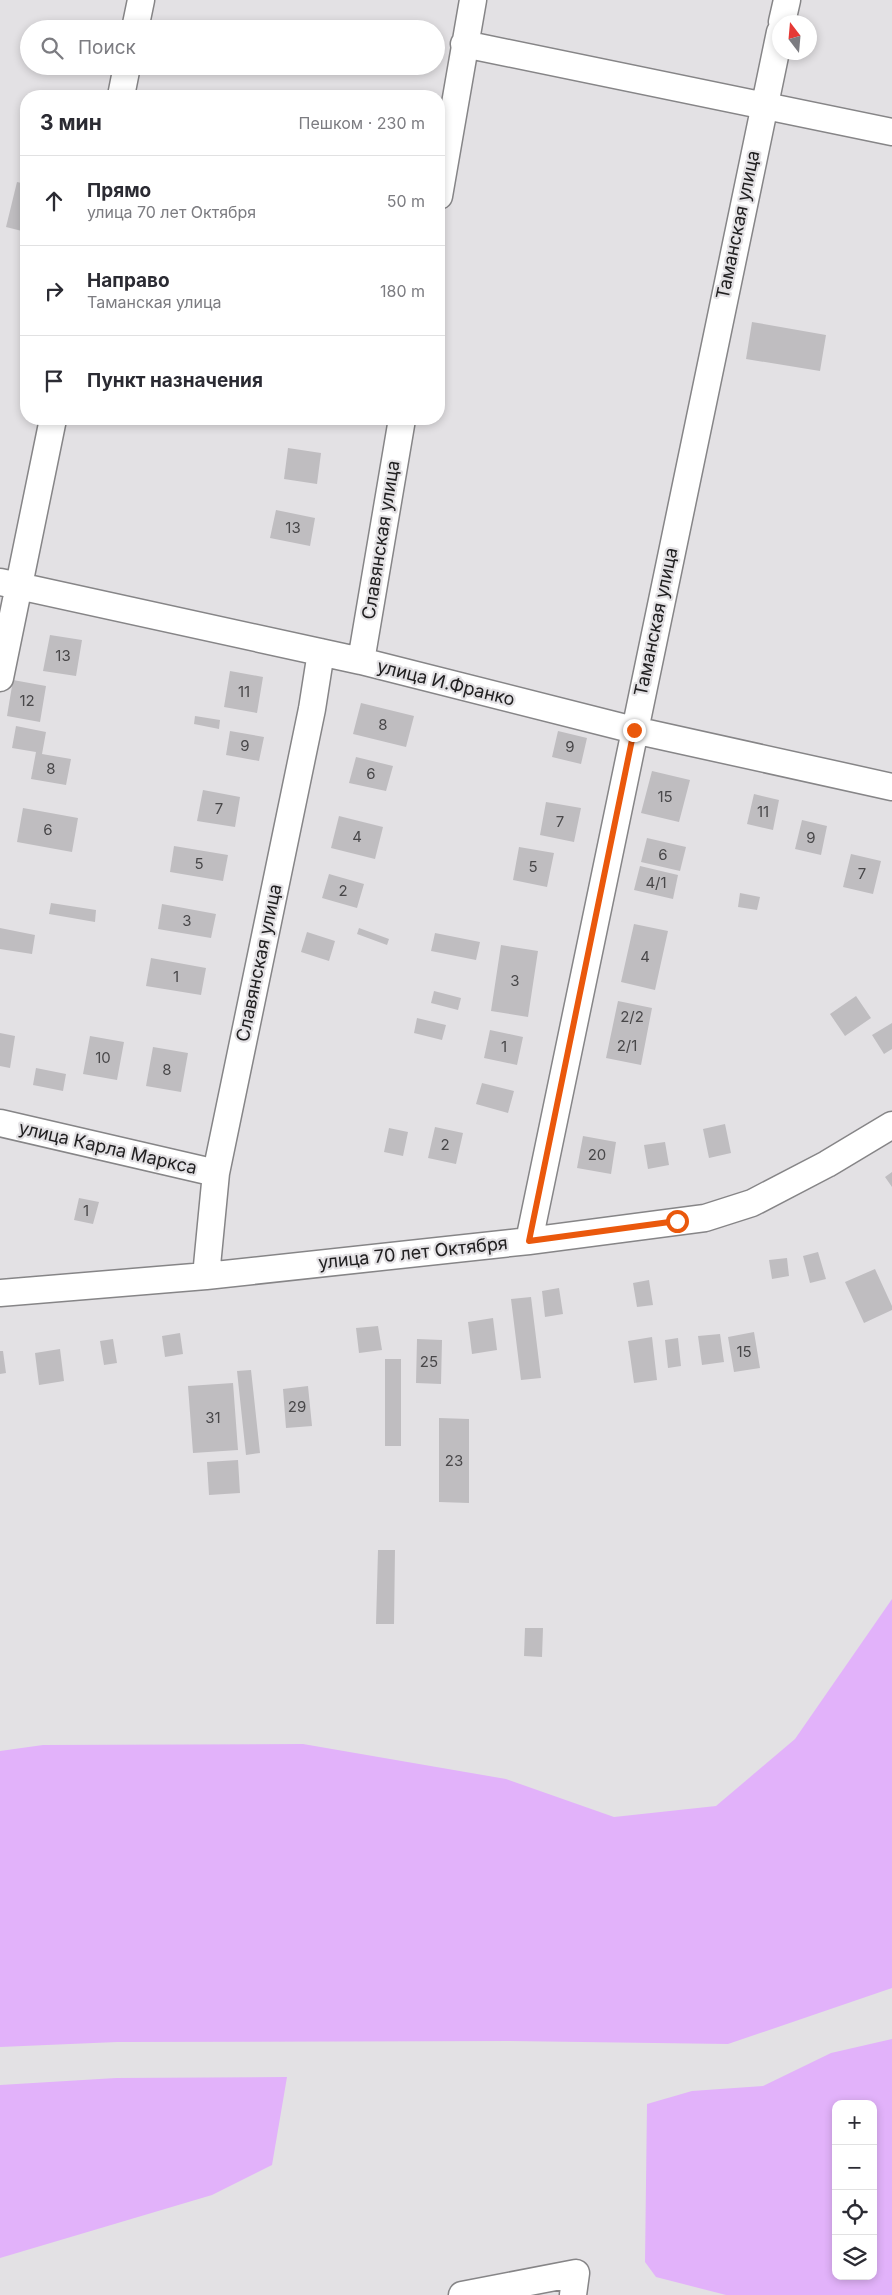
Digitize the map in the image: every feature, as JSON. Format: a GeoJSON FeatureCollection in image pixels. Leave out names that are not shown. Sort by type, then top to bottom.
{"type":"FeatureCollection","features":[{"type":"Feature","properties":{"kind":"street"},"geometry":{"type":"LineString","coordinates":[[137,20],[141,0]]}},
{"type":"Feature","properties":{"kind":"street"},"geometry":{"type":"LineString","coordinates":[[445,160],[472,0]]}},
{"type":"Feature","properties":{"kind":"street"},"geometry":{"type":"LineString","coordinates":[[784,15],[787,0]]}},
{"type":"Feature","properties":{"kind":"street"},"geometry":{"type":"LineString","coordinates":[[464,44],[892,132]]}},
{"type":"Feature","properties":{"kind":"street","name":"Таманская улица"},"geometry":{"type":"LineString","coordinates":[[529,1241],[773,60]]}},
{"type":"Feature","properties":{"kind":"street"},"geometry":{"type":"LineString","coordinates":[[122,90],[125,75]]}},
{"type":"Feature","properties":{"kind":"street"},"geometry":{"type":"LineString","coordinates":[[0,678],[9,584],[51,425]]}},
{"type":"Feature","properties":{"kind":"street","name":"Славянская улица"},"geometry":{"type":"LineString","coordinates":[[361,661],[401,425]]}},
{"type":"Feature","properties":{"kind":"street","name":"улица И.Франко"},"geometry":{"type":"LineString","coordinates":[[9,584],[361,661],[634,730],[892,787]]}},
{"type":"Feature","properties":{"kind":"street","name":"Славянская улица"},"geometry":{"type":"LineString","coordinates":[[206,1276],[216,1173],[312,709],[321,652]]}},
{"type":"Feature","properties":{"kind":"street","name":"улица Карла Маркса"},"geometry":{"type":"LineString","coordinates":[[0,1123],[216,1173]]}},
{"type":"Feature","properties":{"kind":"street","name":"улица 70 лет Октября"},"geometry":{"type":"LineString","coordinates":[[0,1293],[206,1276],[529,1241],[705,1218],[752,1202],[827,1164],[892,1125]]}},
{"type":"Feature","properties":{"kind":"street"},"geometry":{"type":"LineString","coordinates":[[462,2295],[574,2284]]}},
{"type":"Feature","properties":{"kind":"shaded area"},"geometry":{"type":"Polygon","coordinates":[[[892,1599],[892,1988],[728,2044],[510,2041],[117,2042],[0,2047],[0,1751],[43,1745],[303,1744],[506,1779],[614,1817],[716,1806],[795,1739],[892,1599]]]}},
{"type":"Feature","properties":{"kind":"shaded area"},"geometry":{"type":"Polygon","coordinates":[[[892,2039],[892,2295],[726,2295],[656,2277],[645,2262],[647,2104],[692,2091],[763,2086],[831,2053],[892,2039]]]}},
{"type":"Feature","properties":{"kind":"shaded area"},"geometry":{"type":"Polygon","coordinates":[[[287,2077],[272,2165],[212,2195],[0,2258],[0,2085],[116,2078],[287,2077]]]}},
{"type":"Feature","properties":{"kind":"building"},"geometry":{"type":"Polygon","coordinates":[[[17,182],[20,183],[20,230],[6,227],[17,182]]]}},
{"type":"Feature","properties":{"kind":"building"},"geometry":{"type":"Polygon","coordinates":[[[752,322],[826,335],[820,371],[746,359],[752,322]]]}},
{"type":"Feature","properties":{"kind":"building"},"geometry":{"type":"Polygon","coordinates":[[[288,448],[321,453],[317,484],[284,479],[288,448]]]}},
{"type":"Feature","properties":{"kind":"building"},"geometry":{"type":"Polygon","coordinates":[[[276,510],[315,518],[310,546],[270,538],[276,510]]]}},
{"type":"Feature","properties":{"kind":"building"},"geometry":{"type":"Polygon","coordinates":[[[50,635],[82,640],[76,676],[43,671],[50,635]]]}},
{"type":"Feature","properties":{"kind":"building"},"geometry":{"type":"Polygon","coordinates":[[[230,671],[263,677],[257,713],[224,707],[230,671]]]}},
{"type":"Feature","properties":{"kind":"building"},"geometry":{"type":"Polygon","coordinates":[[[13,680],[46,686],[40,722],[7,716],[13,680]]]}},
{"type":"Feature","properties":{"kind":"building"},"geometry":{"type":"Polygon","coordinates":[[[361,703],[414,716],[406,747],[353,734],[361,703]]]}},
{"type":"Feature","properties":{"kind":"building"},"geometry":{"type":"Polygon","coordinates":[[[195,716],[220,720],[219,729],[194,724],[195,716]]]}},
{"type":"Feature","properties":{"kind":"building"},"geometry":{"type":"Polygon","coordinates":[[[16,726],[46,732],[42,754],[71,759],[66,785],[31,779],[36,752],[12,748],[16,726]]]}},
{"type":"Feature","properties":{"kind":"building"},"geometry":{"type":"Polygon","coordinates":[[[230,731],[264,737],[259,761],[226,755],[230,731]]]}},
{"type":"Feature","properties":{"kind":"building"},"geometry":{"type":"Polygon","coordinates":[[[558,731],[587,738],[581,764],[552,757],[558,731]]]}},
{"type":"Feature","properties":{"kind":"building"},"geometry":{"type":"Polygon","coordinates":[[[356,757],[393,766],[386,791],[349,783],[356,757]]]}},
{"type":"Feature","properties":{"kind":"building"},"geometry":{"type":"Polygon","coordinates":[[[652,771],[690,780],[679,822],[641,813],[652,771]]]}},
{"type":"Feature","properties":{"kind":"building"},"geometry":{"type":"Polygon","coordinates":[[[203,790],[240,797],[235,827],[197,821],[203,790]]]}},
{"type":"Feature","properties":{"kind":"building"},"geometry":{"type":"Polygon","coordinates":[[[754,794],[779,800],[773,830],[747,824],[754,794]]]}},
{"type":"Feature","properties":{"kind":"building"},"geometry":{"type":"Polygon","coordinates":[[[546,802],[581,808],[574,842],[540,835],[546,802]]]}},
{"type":"Feature","properties":{"kind":"building"},"geometry":{"type":"Polygon","coordinates":[[[23,808],[78,818],[72,852],[17,842],[23,808]]]}},
{"type":"Feature","properties":{"kind":"building"},"geometry":{"type":"Polygon","coordinates":[[[339,816],[383,827],[375,859],[331,848],[339,816]]]}},
{"type":"Feature","properties":{"kind":"building"},"geometry":{"type":"Polygon","coordinates":[[[802,820],[827,826],[821,855],[795,849],[802,820]]]}},
{"type":"Feature","properties":{"kind":"building"},"geometry":{"type":"Polygon","coordinates":[[[647,838],[686,847],[680,871],[641,862],[647,838]]]}},
{"type":"Feature","properties":{"kind":"building"},"geometry":{"type":"Polygon","coordinates":[[[174,846],[228,855],[223,881],[170,872],[174,846]]]}},
{"type":"Feature","properties":{"kind":"building"},"geometry":{"type":"Polygon","coordinates":[[[519,847],[554,853],[547,887],[513,880],[519,847]]]}},
{"type":"Feature","properties":{"kind":"building"},"geometry":{"type":"Polygon","coordinates":[[[851,854],[881,861],[873,894],[843,887],[851,854]]]}},
{"type":"Feature","properties":{"kind":"building"},"geometry":{"type":"Polygon","coordinates":[[[640,866],[678,875],[673,899],[634,890],[640,866]]]}},
{"type":"Feature","properties":{"kind":"building"},"geometry":{"type":"Polygon","coordinates":[[[329,874],[364,884],[357,908],[322,898],[329,874]]]}},
{"type":"Feature","properties":{"kind":"building"},"geometry":{"type":"Polygon","coordinates":[[[740,893],[760,897],[757,910],[738,907],[740,893]]]}},
{"type":"Feature","properties":{"kind":"building"},"geometry":{"type":"Polygon","coordinates":[[[51,903],[96,910],[95,922],[49,914],[51,903]]]}},
{"type":"Feature","properties":{"kind":"building"},"geometry":{"type":"Polygon","coordinates":[[[162,904],[216,914],[211,938],[158,929],[162,904]]]}},
{"type":"Feature","properties":{"kind":"building"},"geometry":{"type":"Polygon","coordinates":[[[634,924],[668,931],[655,990],[621,982],[634,924]]]}},
{"type":"Feature","properties":{"kind":"building"},"geometry":{"type":"Polygon","coordinates":[[[0,928],[35,935],[32,954],[0,949],[0,928]]]}},
{"type":"Feature","properties":{"kind":"building"},"geometry":{"type":"Polygon","coordinates":[[[359,928],[389,939],[387,945],[357,934],[359,928]]]}},
{"type":"Feature","properties":{"kind":"building"},"geometry":{"type":"Polygon","coordinates":[[[307,932],[335,941],[329,961],[301,952],[307,932]]]}},
{"type":"Feature","properties":{"kind":"building"},"geometry":{"type":"Polygon","coordinates":[[[435,933],[480,942],[476,960],[431,951],[435,933]]]}},
{"type":"Feature","properties":{"kind":"building"},"geometry":{"type":"Polygon","coordinates":[[[501,945],[538,951],[528,1017],[491,1011],[501,945]]]}},
{"type":"Feature","properties":{"kind":"building"},"geometry":{"type":"Polygon","coordinates":[[[151,958],[206,968],[201,995],[146,986],[151,958]]]}},
{"type":"Feature","properties":{"kind":"building"},"geometry":{"type":"Polygon","coordinates":[[[434,991],[461,998],[458,1010],[431,1003],[434,991]]]}},
{"type":"Feature","properties":{"kind":"building"},"geometry":{"type":"Polygon","coordinates":[[[856,996],[871,1018],[845,1036],[830,1014],[856,996]]]}},
{"type":"Feature","properties":{"kind":"building"},"geometry":{"type":"Polygon","coordinates":[[[618,1001],[652,1008],[641,1065],[606,1058],[618,1001]]]}},
{"type":"Feature","properties":{"kind":"building"},"geometry":{"type":"Polygon","coordinates":[[[417,1018],[446,1025],[442,1040],[414,1033],[417,1018]]]}},
{"type":"Feature","properties":{"kind":"building"},"geometry":{"type":"Polygon","coordinates":[[[892,1023],[892,1049],[884,1054],[872,1035],[892,1023]]]}},
{"type":"Feature","properties":{"kind":"building"},"geometry":{"type":"Polygon","coordinates":[[[490,1030],[523,1037],[517,1065],[484,1058],[490,1030]]]}},
{"type":"Feature","properties":{"kind":"building"},"geometry":{"type":"Polygon","coordinates":[[[0,1033],[15,1036],[10,1068],[0,1066],[0,1033]]]}},
{"type":"Feature","properties":{"kind":"building"},"geometry":{"type":"Polygon","coordinates":[[[90,1036],[124,1042],[117,1080],[83,1074],[90,1036]]]}},
{"type":"Feature","properties":{"kind":"building"},"geometry":{"type":"Polygon","coordinates":[[[153,1047],[188,1053],[181,1092],[146,1086],[153,1047]]]}},
{"type":"Feature","properties":{"kind":"building"},"geometry":{"type":"Polygon","coordinates":[[[36,1068],[66,1074],[63,1091],[33,1085],[36,1068]]]}},
{"type":"Feature","properties":{"kind":"building"},"geometry":{"type":"Polygon","coordinates":[[[482,1083],[514,1091],[508,1113],[476,1104],[482,1083]]]}},
{"type":"Feature","properties":{"kind":"building"},"geometry":{"type":"Polygon","coordinates":[[[725,1124],[731,1153],[709,1158],[703,1129],[725,1124]]]}},
{"type":"Feature","properties":{"kind":"building"},"geometry":{"type":"Polygon","coordinates":[[[435,1127],[463,1133],[456,1164],[428,1158],[435,1127]]]}},
{"type":"Feature","properties":{"kind":"building"},"geometry":{"type":"Polygon","coordinates":[[[389,1128],[408,1132],[403,1156],[384,1152],[389,1128]]]}},
{"type":"Feature","properties":{"kind":"building"},"geometry":{"type":"Polygon","coordinates":[[[583,1136],[616,1142],[611,1174],[577,1168],[583,1136]]]}},
{"type":"Feature","properties":{"kind":"building"},"geometry":{"type":"Polygon","coordinates":[[[665,1142],[669,1165],[648,1169],[644,1145],[665,1142]]]}},
{"type":"Feature","properties":{"kind":"building"},"geometry":{"type":"Polygon","coordinates":[[[892,1172],[892,1187],[885,1177],[892,1172]]]}},
{"type":"Feature","properties":{"kind":"building"},"geometry":{"type":"Polygon","coordinates":[[[79,1198],[99,1202],[93,1224],[74,1220],[79,1198]]]}},
{"type":"Feature","properties":{"kind":"building"},"geometry":{"type":"Polygon","coordinates":[[[818,1252],[826,1279],[810,1283],[803,1256],[818,1252]]]}},
{"type":"Feature","properties":{"kind":"building"},"geometry":{"type":"Polygon","coordinates":[[[787,1258],[789,1276],[772,1279],[769,1260],[787,1258]]]}},
{"type":"Feature","properties":{"kind":"building"},"geometry":{"type":"Polygon","coordinates":[[[875,1269],[892,1306],[892,1310],[864,1323],[845,1282],[875,1269]]]}},
{"type":"Feature","properties":{"kind":"building"},"geometry":{"type":"Polygon","coordinates":[[[649,1280],[653,1305],[637,1307],[633,1283],[649,1280]]]}},
{"type":"Feature","properties":{"kind":"building"},"geometry":{"type":"Polygon","coordinates":[[[559,1288],[563,1314],[545,1317],[542,1291],[559,1288]]]}},
{"type":"Feature","properties":{"kind":"building"},"geometry":{"type":"Polygon","coordinates":[[[531,1297],[541,1378],[521,1380],[511,1299],[531,1297]]]}},
{"type":"Feature","properties":{"kind":"building"},"geometry":{"type":"Polygon","coordinates":[[[493,1318],[497,1350],[472,1354],[468,1322],[493,1318]]]}},
{"type":"Feature","properties":{"kind":"building"},"geometry":{"type":"Polygon","coordinates":[[[378,1326],[382,1350],[359,1353],[356,1328],[378,1326]]]}},
{"type":"Feature","properties":{"kind":"building"},"geometry":{"type":"Polygon","coordinates":[[[754,1332],[760,1368],[734,1372],[728,1337],[754,1332]]]}},
{"type":"Feature","properties":{"kind":"building"},"geometry":{"type":"Polygon","coordinates":[[[180,1333],[183,1354],[165,1357],[162,1336],[180,1333]]]}},
{"type":"Feature","properties":{"kind":"building"},"geometry":{"type":"Polygon","coordinates":[[[720,1334],[724,1362],[702,1365],[698,1336],[720,1334]]]}},
{"type":"Feature","properties":{"kind":"building"},"geometry":{"type":"Polygon","coordinates":[[[652,1337],[657,1380],[634,1383],[628,1341],[652,1337]]]}},
{"type":"Feature","properties":{"kind":"building"},"geometry":{"type":"Polygon","coordinates":[[[678,1338],[681,1366],[668,1368],[665,1340],[678,1338]]]}},
{"type":"Feature","properties":{"kind":"building"},"geometry":{"type":"Polygon","coordinates":[[[113,1339],[117,1363],[104,1365],[100,1341],[113,1339]]]}},
{"type":"Feature","properties":{"kind":"building"},"geometry":{"type":"Polygon","coordinates":[[[417,1339],[442,1340],[441,1384],[416,1383],[417,1339]]]}},
{"type":"Feature","properties":{"kind":"building"},"geometry":{"type":"Polygon","coordinates":[[[60,1349],[64,1381],[39,1385],[35,1353],[60,1349]]]}},
{"type":"Feature","properties":{"kind":"building"},"geometry":{"type":"Polygon","coordinates":[[[0,1351],[3,1351],[6,1373],[0,1374],[0,1351]]]}},
{"type":"Feature","properties":{"kind":"building"},"geometry":{"type":"Polygon","coordinates":[[[385,1359],[401,1359],[401,1446],[385,1446],[385,1359]]]}},
{"type":"Feature","properties":{"kind":"building"},"geometry":{"type":"Polygon","coordinates":[[[251,1370],[260,1453],[246,1455],[237,1371],[251,1370]]]}},
{"type":"Feature","properties":{"kind":"building"},"geometry":{"type":"Polygon","coordinates":[[[233,1383],[238,1450],[193,1453],[188,1386],[233,1383]]]}},
{"type":"Feature","properties":{"kind":"building"},"geometry":{"type":"Polygon","coordinates":[[[308,1386],[312,1426],[286,1428],[283,1389],[308,1386]]]}},
{"type":"Feature","properties":{"kind":"building"},"geometry":{"type":"Polygon","coordinates":[[[439,1418],[469,1419],[469,1503],[439,1502],[439,1418]]]}},
{"type":"Feature","properties":{"kind":"building"},"geometry":{"type":"Polygon","coordinates":[[[238,1460],[240,1493],[209,1495],[207,1462],[238,1460]]]}},
{"type":"Feature","properties":{"kind":"building"},"geometry":{"type":"Polygon","coordinates":[[[378,1550],[395,1550],[394,1624],[376,1624],[378,1550]]]}},
{"type":"Feature","properties":{"kind":"building"},"geometry":{"type":"Polygon","coordinates":[[[525,1628],[543,1628],[542,1657],[524,1656],[525,1628]]]}},
{"type":"Feature","properties":{"kind":"route"},"geometry":{"type":"LineString","coordinates":[[634,730],[529,1241],[677,1221]]}}]}
